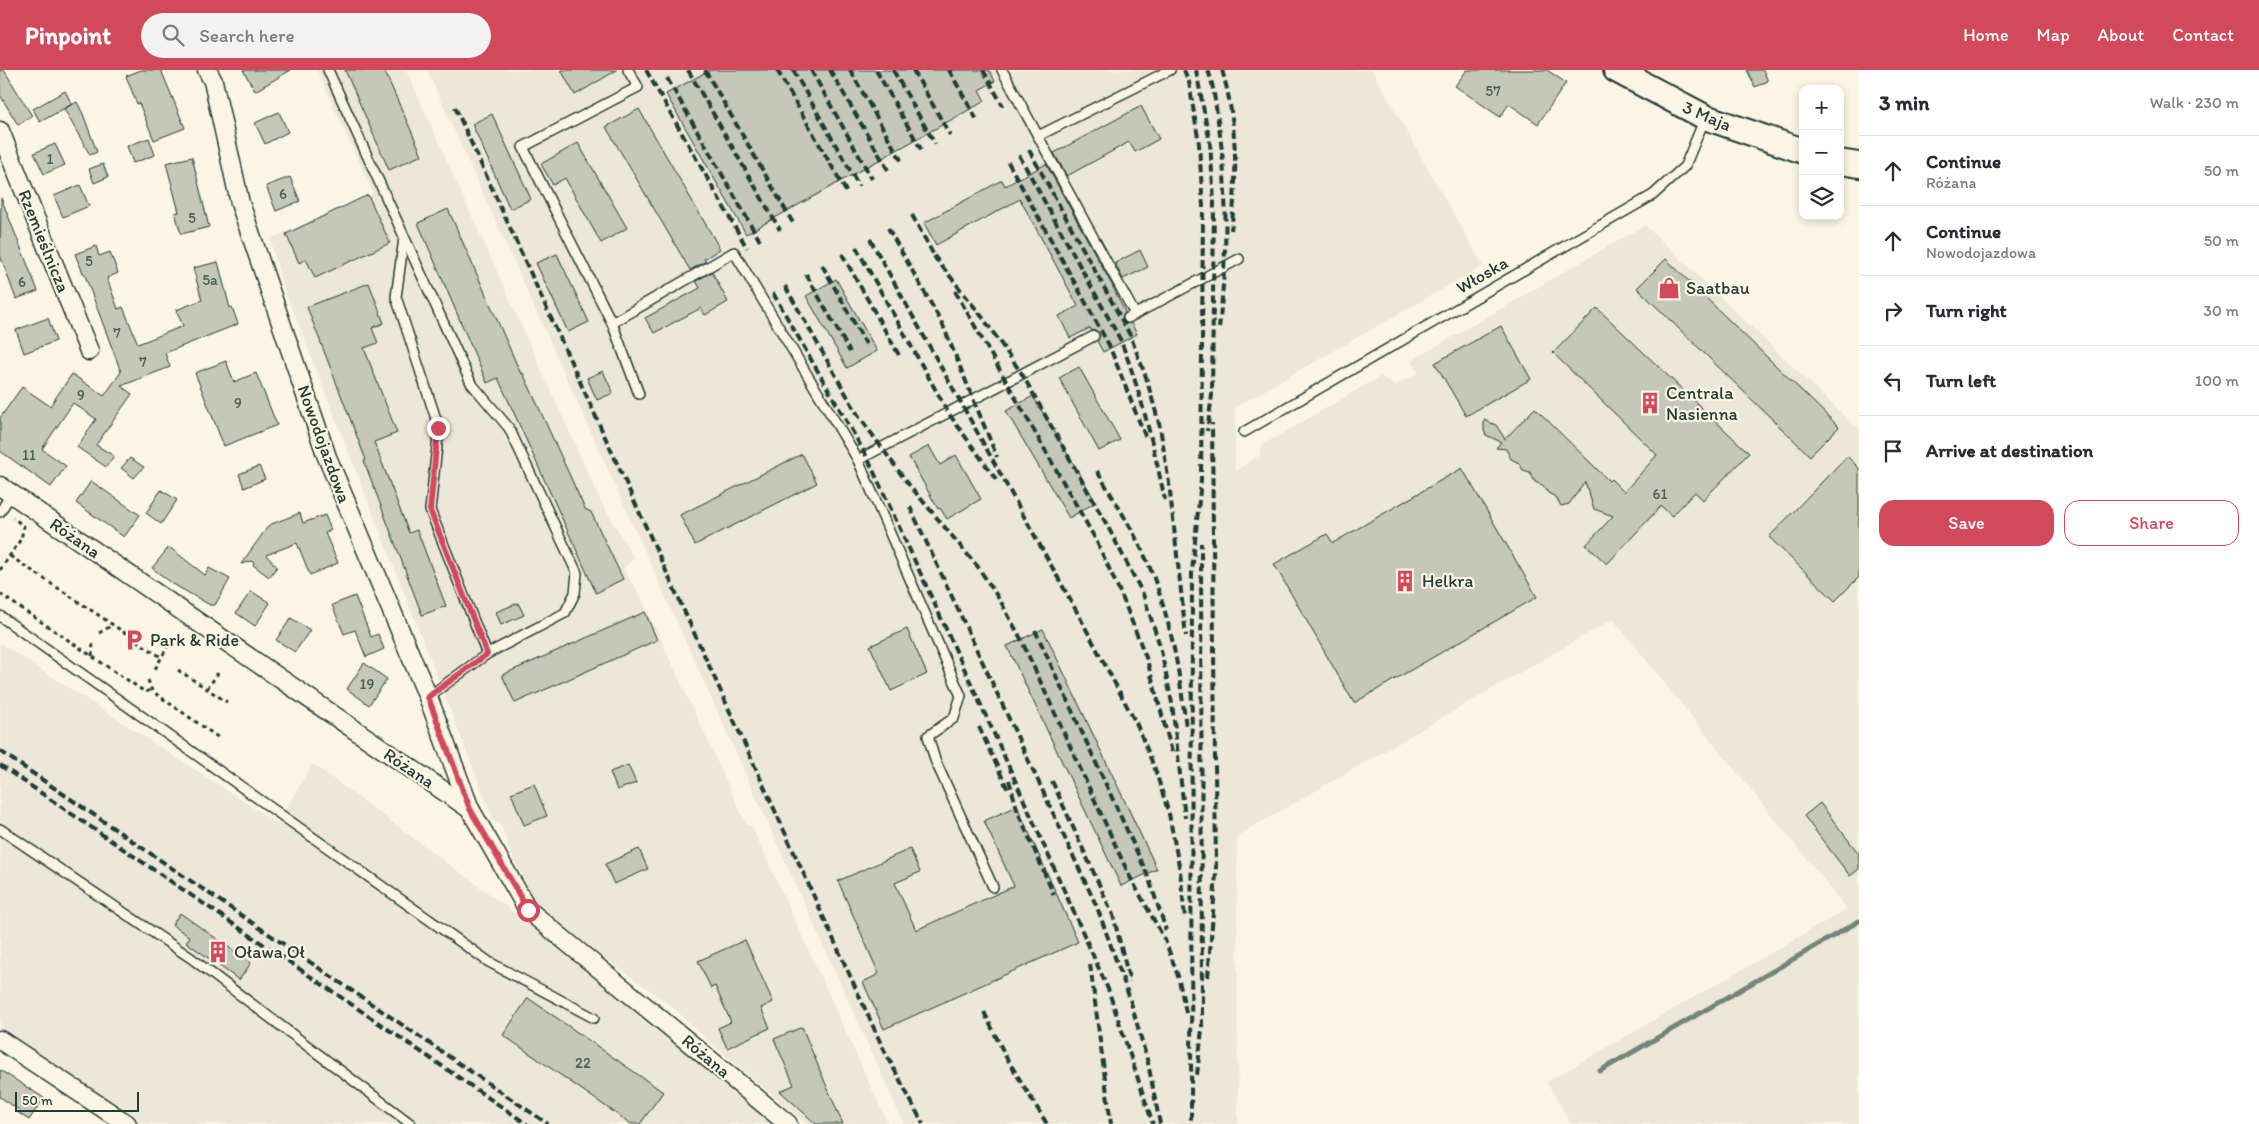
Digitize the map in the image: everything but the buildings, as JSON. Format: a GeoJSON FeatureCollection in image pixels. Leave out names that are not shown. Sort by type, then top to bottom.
{"type":"FeatureCollection","features":[{"type":"Feature","properties":{"kind":"street","name":"Nowodojazdowa"},"geometry":{"type":"LineString","coordinates":[[207,70],[213,81],[240,203],[327,457],[428,697],[470,809]]}},
{"type":"Feature","properties":{"kind":"street","name":"3 Maja"},"geometry":{"type":"LineString","coordinates":[[1616,70],[1705,117],[1799,150]]}},
{"type":"Feature","properties":{"kind":"street","name":"Rzemieślnicza"},"geometry":{"type":"LineString","coordinates":[[0,131],[89,351]]}},
{"type":"Feature","properties":{"kind":"street"},"geometry":{"type":"LineString","coordinates":[[1844,163],[1859,165]]}},
{"type":"Feature","properties":{"kind":"street","name":"Różana"},"geometry":{"type":"LineString","coordinates":[[5,490],[470,809],[528,910],[788,1124]]}},
{"type":"Feature","properties":{"kind":"street"},"geometry":{"type":"LineString","coordinates":[[0,1040],[127,1124]]}},
{"type":"Feature","properties":{"kind":"lane"},"geometry":{"type":"LineString","coordinates":[[328,70],[471,384],[509,428],[578,573],[575,593],[565,613],[487,654],[428,697]]}},
{"type":"Feature","properties":{"kind":"lane"},"geometry":{"type":"LineString","coordinates":[[628,70],[638,87],[523,147],[612,322],[639,394]]}},
{"type":"Feature","properties":{"kind":"lane"},"geometry":{"type":"LineString","coordinates":[[1038,136],[1170,70]]}},
{"type":"Feature","properties":{"kind":"lane"},"geometry":{"type":"LineString","coordinates":[[1005,71],[1132,316],[1239,259]]}},
{"type":"Feature","properties":{"kind":"lane","name":"Włoska"},"geometry":{"type":"LineString","coordinates":[[1244,432],[1653,194],[1685,166],[1705,117]]}},
{"type":"Feature","properties":{"kind":"lane"},"geometry":{"type":"LineString","coordinates":[[404,238],[396,297],[438,428],[430,510],[487,654]]}},
{"type":"Feature","properties":{"kind":"lane"},"geometry":{"type":"LineString","coordinates":[[612,322],[734,252],[858,460],[961,696],[954,718],[928,736],[935,760],[993,887]]}},
{"type":"Feature","properties":{"kind":"lane"},"geometry":{"type":"LineString","coordinates":[[858,460],[1094,336]]}},
{"type":"Feature","properties":{"kind":"lane"},"geometry":{"type":"LineString","coordinates":[[0,512],[5,490]]}},
{"type":"Feature","properties":{"kind":"lane"},"geometry":{"type":"LineString","coordinates":[[0,616],[489,962],[594,1018]]}},
{"type":"Feature","properties":{"kind":"lane"},"geometry":{"type":"LineString","coordinates":[[0,828],[190,958],[411,1124]]}},
{"type":"Feature","properties":{"kind":"path"},"geometry":{"type":"LineString","coordinates":[[0,570],[21,539],[24,526],[12,518]]}},
{"type":"Feature","properties":{"kind":"path"},"geometry":{"type":"LineString","coordinates":[[10,556],[161,657]]}},
{"type":"Feature","properties":{"kind":"path"},"geometry":{"type":"LineString","coordinates":[[0,594],[145,692],[151,690]]}},
{"type":"Feature","properties":{"kind":"path"},"geometry":{"type":"LineString","coordinates":[[99,633],[113,625]]}},
{"type":"Feature","properties":{"kind":"path"},"geometry":{"type":"LineString","coordinates":[[92,642],[92,657]]}},
{"type":"Feature","properties":{"kind":"path"},"geometry":{"type":"LineString","coordinates":[[155,669],[168,646]]}},
{"type":"Feature","properties":{"kind":"path"},"geometry":{"type":"LineString","coordinates":[[178,670],[227,702]]}},
{"type":"Feature","properties":{"kind":"path"},"geometry":{"type":"LineString","coordinates":[[207,689],[218,673]]}},
{"type":"Feature","properties":{"kind":"path"},"geometry":{"type":"LineString","coordinates":[[148,680],[151,690],[219,738]]}},
{"type":"Feature","properties":{"kind":"shaded area"},"geometry":{"type":"Polygon","coordinates":[[[317,70],[406,70],[600,500],[634,558],[623,569],[641,597],[747,826],[751,825],[888,1124],[807,1124],[704,1037],[669,1004],[542,913],[512,857],[501,825],[494,821],[282,283],[270,239],[373,193],[317,70]]]}},
{"type":"Feature","properties":{"kind":"shaded area"},"geometry":{"type":"Polygon","coordinates":[[[427,70],[1372,70],[1483,266],[1235,407],[1235,471],[1260,455],[1261,446],[1381,376],[1394,386],[1418,373],[1411,361],[1645,225],[1856,427],[1859,424],[1859,1124],[1571,1124],[1547,1082],[1847,909],[1613,619],[1237,836],[1238,1124],[904,1124],[427,70]]]}},
{"type":"Feature","properties":{"kind":"shaded area"},"geometry":{"type":"Polygon","coordinates":[[[0,643],[277,823],[313,764],[538,930],[775,1124],[142,1124],[0,1029],[0,643]]]}},
{"type":"Feature","properties":{"kind":"waterway"},"geometry":{"type":"LineString","coordinates":[[1600,1071],[1859,921]]}},
{"type":"Feature","properties":{"kind":"railway"},"geometry":{"type":"LineString","coordinates":[[646,70],[747,248]]}},
{"type":"Feature","properties":{"kind":"railway"},"geometry":{"type":"LineString","coordinates":[[688,70],[780,230]]}},
{"type":"Feature","properties":{"kind":"railway"},"geometry":{"type":"LineString","coordinates":[[705,70],[793,223]]}},
{"type":"Feature","properties":{"kind":"railway"},"geometry":{"type":"LineString","coordinates":[[777,70],[847,193]]}},
{"type":"Feature","properties":{"kind":"railway"},"geometry":{"type":"LineString","coordinates":[[793,70],[859,186]]}},
{"type":"Feature","properties":{"kind":"railway"},"geometry":{"type":"LineString","coordinates":[[811,70],[872,179]]}},
{"type":"Feature","properties":{"kind":"railway"},"geometry":{"type":"LineString","coordinates":[[830,70],[888,170]]}},
{"type":"Feature","properties":{"kind":"railway"},"geometry":{"type":"LineString","coordinates":[[850,70],[902,162]]}},
{"type":"Feature","properties":{"kind":"railway"},"geometry":{"type":"LineString","coordinates":[[876,70],[922,151]]}},
{"type":"Feature","properties":{"kind":"railway"},"geometry":{"type":"LineString","coordinates":[[893,70],[935,144]]}},
{"type":"Feature","properties":{"kind":"railway"},"geometry":{"type":"LineString","coordinates":[[913,70],[950,135]]}},
{"type":"Feature","properties":{"kind":"railway"},"geometry":{"type":"LineString","coordinates":[[949,70],[977,120]]}},
{"type":"Feature","properties":{"kind":"railway"},"geometry":{"type":"LineString","coordinates":[[983,70],[1003,106]]}},
{"type":"Feature","properties":{"kind":"railway"},"geometry":{"type":"LineString","coordinates":[[1184,70],[1189,82],[1199,144],[1203,207],[1201,480],[1192,572],[1191,1124]]}},
{"type":"Feature","properties":{"kind":"railway"},"geometry":{"type":"LineString","coordinates":[[1196,70],[1210,143],[1214,201],[1212,395],[1207,431]]}},
{"type":"Feature","properties":{"kind":"railway"},"geometry":{"type":"LineString","coordinates":[[1208,70],[1214,92],[1224,168],[1226,221],[1224,275],[1219,328]]}},
{"type":"Feature","properties":{"kind":"railway"},"geometry":{"type":"LineString","coordinates":[[1222,70],[1231,109],[1235,149],[1235,190],[1231,230]]}},
{"type":"Feature","properties":{"kind":"railway"},"geometry":{"type":"LineString","coordinates":[[667,78],[760,241]]}},
{"type":"Feature","properties":{"kind":"railway"},"geometry":{"type":"LineString","coordinates":[[455,107],[882,1046],[923,1124]]}},
{"type":"Feature","properties":{"kind":"railway"},"geometry":{"type":"LineString","coordinates":[[1029,150],[1130,335],[1146,377],[1160,427],[1169,483],[1186,636]]}},
{"type":"Feature","properties":{"kind":"railway"},"geometry":{"type":"LineString","coordinates":[[1019,155],[1120,339],[1140,398],[1165,500]]}},
{"type":"Feature","properties":{"kind":"railway"},"geometry":{"type":"LineString","coordinates":[[1008,162],[1109,345],[1145,436]]}},
{"type":"Feature","properties":{"kind":"railway"},"geometry":{"type":"LineString","coordinates":[[912,215],[937,261]]}},
{"type":"Feature","properties":{"kind":"railway"},"geometry":{"type":"LineString","coordinates":[[888,228],[942,323],[997,457]]}},
{"type":"Feature","properties":{"kind":"railway"},"geometry":{"type":"LineString","coordinates":[[870,239],[1077,612],[1137,725],[1155,769],[1169,814],[1180,871],[1185,918]]}},
{"type":"Feature","properties":{"kind":"railway"},"geometry":{"type":"LineString","coordinates":[[856,247],[949,414],[998,482]]}},
{"type":"Feature","properties":{"kind":"railway"},"geometry":{"type":"LineString","coordinates":[[842,254],[900,357]]}},
{"type":"Feature","properties":{"kind":"railway"},"geometry":{"type":"LineString","coordinates":[[934,256],[983,318],[1022,374],[1108,527],[1143,594],[1160,646],[1172,703],[1185,818]]}},
{"type":"Feature","properties":{"kind":"railway"},"geometry":{"type":"LineString","coordinates":[[822,265],[866,344]]}},
{"type":"Feature","properties":{"kind":"railway"},"geometry":{"type":"LineString","coordinates":[[806,274],[850,352]]}},
{"type":"Feature","properties":{"kind":"railway"},"geometry":{"type":"LineString","coordinates":[[785,286],[858,415],[906,481],[978,567],[1001,602],[1020,637],[1129,875],[1165,940],[1178,976],[1187,1017]]}},
{"type":"Feature","properties":{"kind":"railway"},"geometry":{"type":"LineString","coordinates":[[955,291],[1096,540],[1123,599],[1147,660],[1172,752]]}},
{"type":"Feature","properties":{"kind":"railway"},"geometry":{"type":"LineString","coordinates":[[773,293],[867,457],[997,740],[1108,989],[1153,1124]]}},
{"type":"Feature","properties":{"kind":"railway"},"geometry":{"type":"LineString","coordinates":[[1208,977],[1216,874],[1212,423]]}},
{"type":"Feature","properties":{"kind":"railway"},"geometry":{"type":"LineString","coordinates":[[1097,471],[1138,543],[1150,568],[1164,607],[1174,647],[1186,728]]}},
{"type":"Feature","properties":{"kind":"railway"},"geometry":{"type":"LineString","coordinates":[[910,507],[1097,907],[1130,999],[1148,1063],[1160,1124]]}},
{"type":"Feature","properties":{"kind":"railway"},"geometry":{"type":"LineString","coordinates":[[1197,1075],[1202,1029],[1201,543]]}},
{"type":"Feature","properties":{"kind":"railway"},"geometry":{"type":"LineString","coordinates":[[1035,630],[1148,876],[1166,930]]}},
{"type":"Feature","properties":{"kind":"railway"},"geometry":{"type":"LineString","coordinates":[[979,727],[1008,790]]}},
{"type":"Feature","properties":{"kind":"railway"},"geometry":{"type":"LineString","coordinates":[[0,751],[548,1124]]}},
{"type":"Feature","properties":{"kind":"railway"},"geometry":{"type":"LineString","coordinates":[[0,765],[527,1124]]}},
{"type":"Feature","properties":{"kind":"railway"},"geometry":{"type":"LineString","coordinates":[[1009,780],[1018,812],[1054,895]]}},
{"type":"Feature","properties":{"kind":"railway"},"geometry":{"type":"LineString","coordinates":[[1052,781],[1113,915],[1130,982]]}},
{"type":"Feature","properties":{"kind":"railway"},"geometry":{"type":"LineString","coordinates":[[1090,964],[1111,1124]]}},
{"type":"Feature","properties":{"kind":"railway"},"geometry":{"type":"LineString","coordinates":[[984,1012],[1006,1057],[1047,1124]]}},
{"type":"Feature","properties":{"kind":"place","name":"Saatbau"},"geometry":{"type":"Point","coordinates":[1669,288]}},
{"type":"Feature","properties":{"kind":"place","name":"Centrala Nasienna"},"geometry":{"type":"Point","coordinates":[1650,403]}},
{"type":"Feature","properties":{"kind":"place","name":"Helkra"},"geometry":{"type":"Point","coordinates":[1405,581]}},
{"type":"Feature","properties":{"kind":"place","name":"Park & Ride"},"geometry":{"type":"Point","coordinates":[134,640]}},
{"type":"Feature","properties":{"kind":"place","name":"Oława Oł"},"geometry":{"type":"Point","coordinates":[218,952]}},
{"type":"Feature","properties":{"kind":"route"},"geometry":{"type":"LineString","coordinates":[[438,428],[430,510],[487,654],[428,697],[470,809],[528,910]]}}]}
